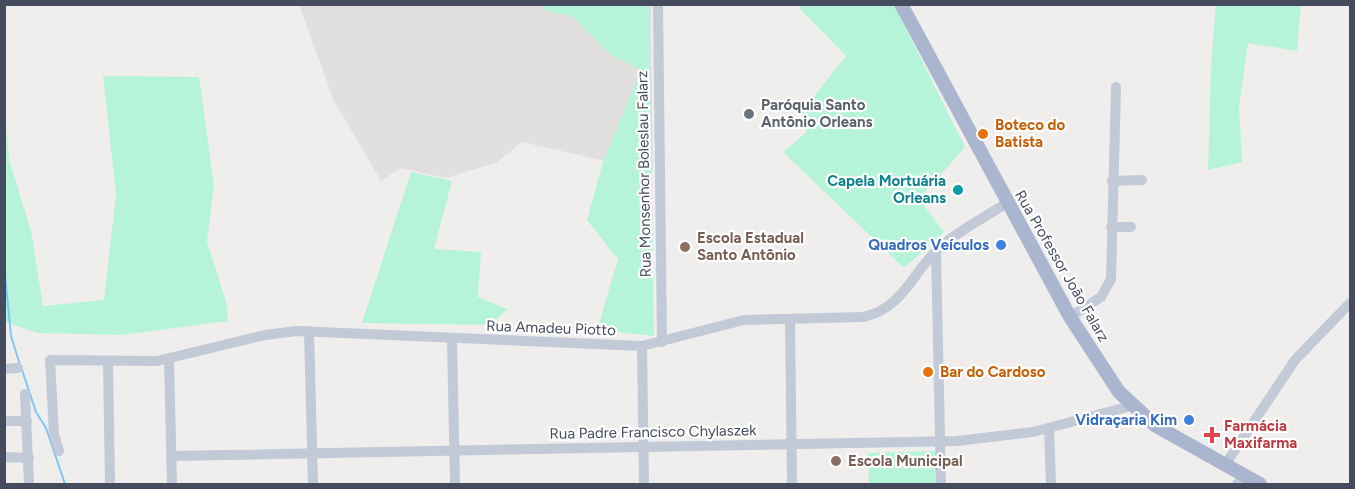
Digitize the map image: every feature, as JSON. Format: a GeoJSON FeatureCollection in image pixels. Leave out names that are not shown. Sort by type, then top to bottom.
{"type":"FeatureCollection","features":[{"type":"Feature","properties":{"kind":"main road","name":"Rua Professor João Falarz"},"geometry":{"type":"LineString","coordinates":[[900,4],[1007,203],[1096,359],[1131,406],[1167,433],[1225,465],[1248,482]]}},
{"type":"Feature","properties":{"kind":"street","name":"Rua Monsenhor Boleslau Falarz"},"geometry":{"type":"LineString","coordinates":[[658,4],[662,342]]}},
{"type":"Feature","properties":{"kind":"street"},"geometry":{"type":"LineString","coordinates":[[1070,317],[1101,297],[1108,289],[1113,258],[1111,227],[1116,87]]}},
{"type":"Feature","properties":{"kind":"street"},"geometry":{"type":"LineString","coordinates":[[1112,181],[1142,180]]}},
{"type":"Feature","properties":{"kind":"street","name":"Rua Amadeu Piotto"},"geometry":{"type":"LineString","coordinates":[[59,451],[54,434],[50,360],[108,363],[170,359],[275,333],[309,331],[642,346],[744,320],[874,315],[899,298],[936,251],[1007,203]]}},
{"type":"Feature","properties":{"kind":"street"},"geometry":{"type":"LineString","coordinates":[[1111,227],[1131,227]]}},
{"type":"Feature","properties":{"kind":"street"},"geometry":{"type":"LineString","coordinates":[[936,251],[941,484]]}},
{"type":"Feature","properties":{"kind":"street"},"geometry":{"type":"LineString","coordinates":[[1225,465],[1295,360],[1350,303]]}},
{"type":"Feature","properties":{"kind":"street"},"geometry":{"type":"LineString","coordinates":[[790,319],[792,484]]}},
{"type":"Feature","properties":{"kind":"street"},"geometry":{"type":"LineString","coordinates":[[309,331],[313,484]]}},
{"type":"Feature","properties":{"kind":"street"},"geometry":{"type":"LineString","coordinates":[[452,339],[455,484]]}},
{"type":"Feature","properties":{"kind":"street"},"geometry":{"type":"LineString","coordinates":[[642,346],[644,484]]}},
{"type":"Feature","properties":{"kind":"street"},"geometry":{"type":"LineString","coordinates":[[170,359],[172,484]]}},
{"type":"Feature","properties":{"kind":"street"},"geometry":{"type":"LineString","coordinates":[[108,363],[110,484]]}},
{"type":"Feature","properties":{"kind":"street"},"geometry":{"type":"LineString","coordinates":[[4,369],[18,368]]}},
{"type":"Feature","properties":{"kind":"street"},"geometry":{"type":"LineString","coordinates":[[25,394],[29,484]]}},
{"type":"Feature","properties":{"kind":"street","name":"Rua Padre Francisco Chylaszek"},"geometry":{"type":"LineString","coordinates":[[171,456],[940,442],[1000,437],[1049,428],[1131,406]]}},
{"type":"Feature","properties":{"kind":"street"},"geometry":{"type":"LineString","coordinates":[[4,421],[27,421]]}},
{"type":"Feature","properties":{"kind":"street"},"geometry":{"type":"LineString","coordinates":[[1049,428],[1051,484]]}},
{"type":"Feature","properties":{"kind":"street"},"geometry":{"type":"LineString","coordinates":[[4,458],[29,458]]}},
{"type":"Feature","properties":{"kind":"shaded area"},"geometry":{"type":"Polygon","coordinates":[[[299,5],[651,5],[653,172],[522,142],[496,163],[449,177],[444,178],[401,168],[381,181],[334,101],[299,5]]]}},
{"type":"Feature","properties":{"kind":"green space"},"geometry":{"type":"Polygon","coordinates":[[[542,5],[649,5],[654,336],[597,330],[618,259],[587,220],[603,162],[641,70],[612,56],[572,16],[546,11],[542,5]]]}},
{"type":"Feature","properties":{"kind":"green space"},"geometry":{"type":"Polygon","coordinates":[[[802,5],[894,5],[965,147],[919,199],[944,232],[904,268],[783,152],[807,132],[800,114],[846,56],[799,8],[802,5]]]}},
{"type":"Feature","properties":{"kind":"green space"},"geometry":{"type":"Polygon","coordinates":[[[1216,5],[1301,5],[1297,51],[1248,43],[1239,106],[1242,162],[1208,170],[1211,65],[1216,5]]]}},
{"type":"Feature","properties":{"kind":"green space"},"geometry":{"type":"Polygon","coordinates":[[[103,76],[199,77],[214,185],[207,241],[227,305],[228,321],[122,335],[37,333],[5,322],[5,115],[9,159],[31,231],[43,306],[104,300],[116,194],[103,76]]]}},
{"type":"Feature","properties":{"kind":"green space"},"geometry":{"type":"Polygon","coordinates":[[[411,172],[452,181],[434,249],[481,252],[478,297],[507,309],[490,325],[362,323],[411,172]]]}},
{"type":"Feature","properties":{"kind":"green space"},"geometry":{"type":"Polygon","coordinates":[[[936,451],[937,484],[869,484],[868,453],[936,451]]]}},
{"type":"Feature","properties":{"kind":"waterway"},"geometry":{"type":"LineString","coordinates":[[4,265],[11,336],[20,365]]}},
{"type":"Feature","properties":{"kind":"waterway"},"geometry":{"type":"LineString","coordinates":[[22,370],[36,412],[46,428],[65,484]]}},
{"type":"Feature","properties":{"kind":"place","name":"Paróquia Santo Antônio Orleans"},"geometry":{"type":"Point","coordinates":[749,114]}},
{"type":"Feature","properties":{"kind":"place","name":"Boteco do Batista"},"geometry":{"type":"Point","coordinates":[983,134]}},
{"type":"Feature","properties":{"kind":"place","name":"Capela Mortuária Orleans"},"geometry":{"type":"Point","coordinates":[958,190]}},
{"type":"Feature","properties":{"kind":"place","name":"Quadros Veículos"},"geometry":{"type":"Point","coordinates":[1001,245]}},
{"type":"Feature","properties":{"kind":"place","name":"Escola Estadual Santo Antônio"},"geometry":{"type":"Point","coordinates":[685,247]}},
{"type":"Feature","properties":{"kind":"place","name":"Bar do Cardoso"},"geometry":{"type":"Point","coordinates":[928,372]}},
{"type":"Feature","properties":{"kind":"place","name":"Vidraçaria Kim"},"geometry":{"type":"Point","coordinates":[1189,420]}},
{"type":"Feature","properties":{"kind":"place","name":"Farmácia Maxifarma"},"geometry":{"type":"Point","coordinates":[1212,435]}},
{"type":"Feature","properties":{"kind":"place","name":"Escola Municipal"},"geometry":{"type":"Point","coordinates":[836,461]}}]}
